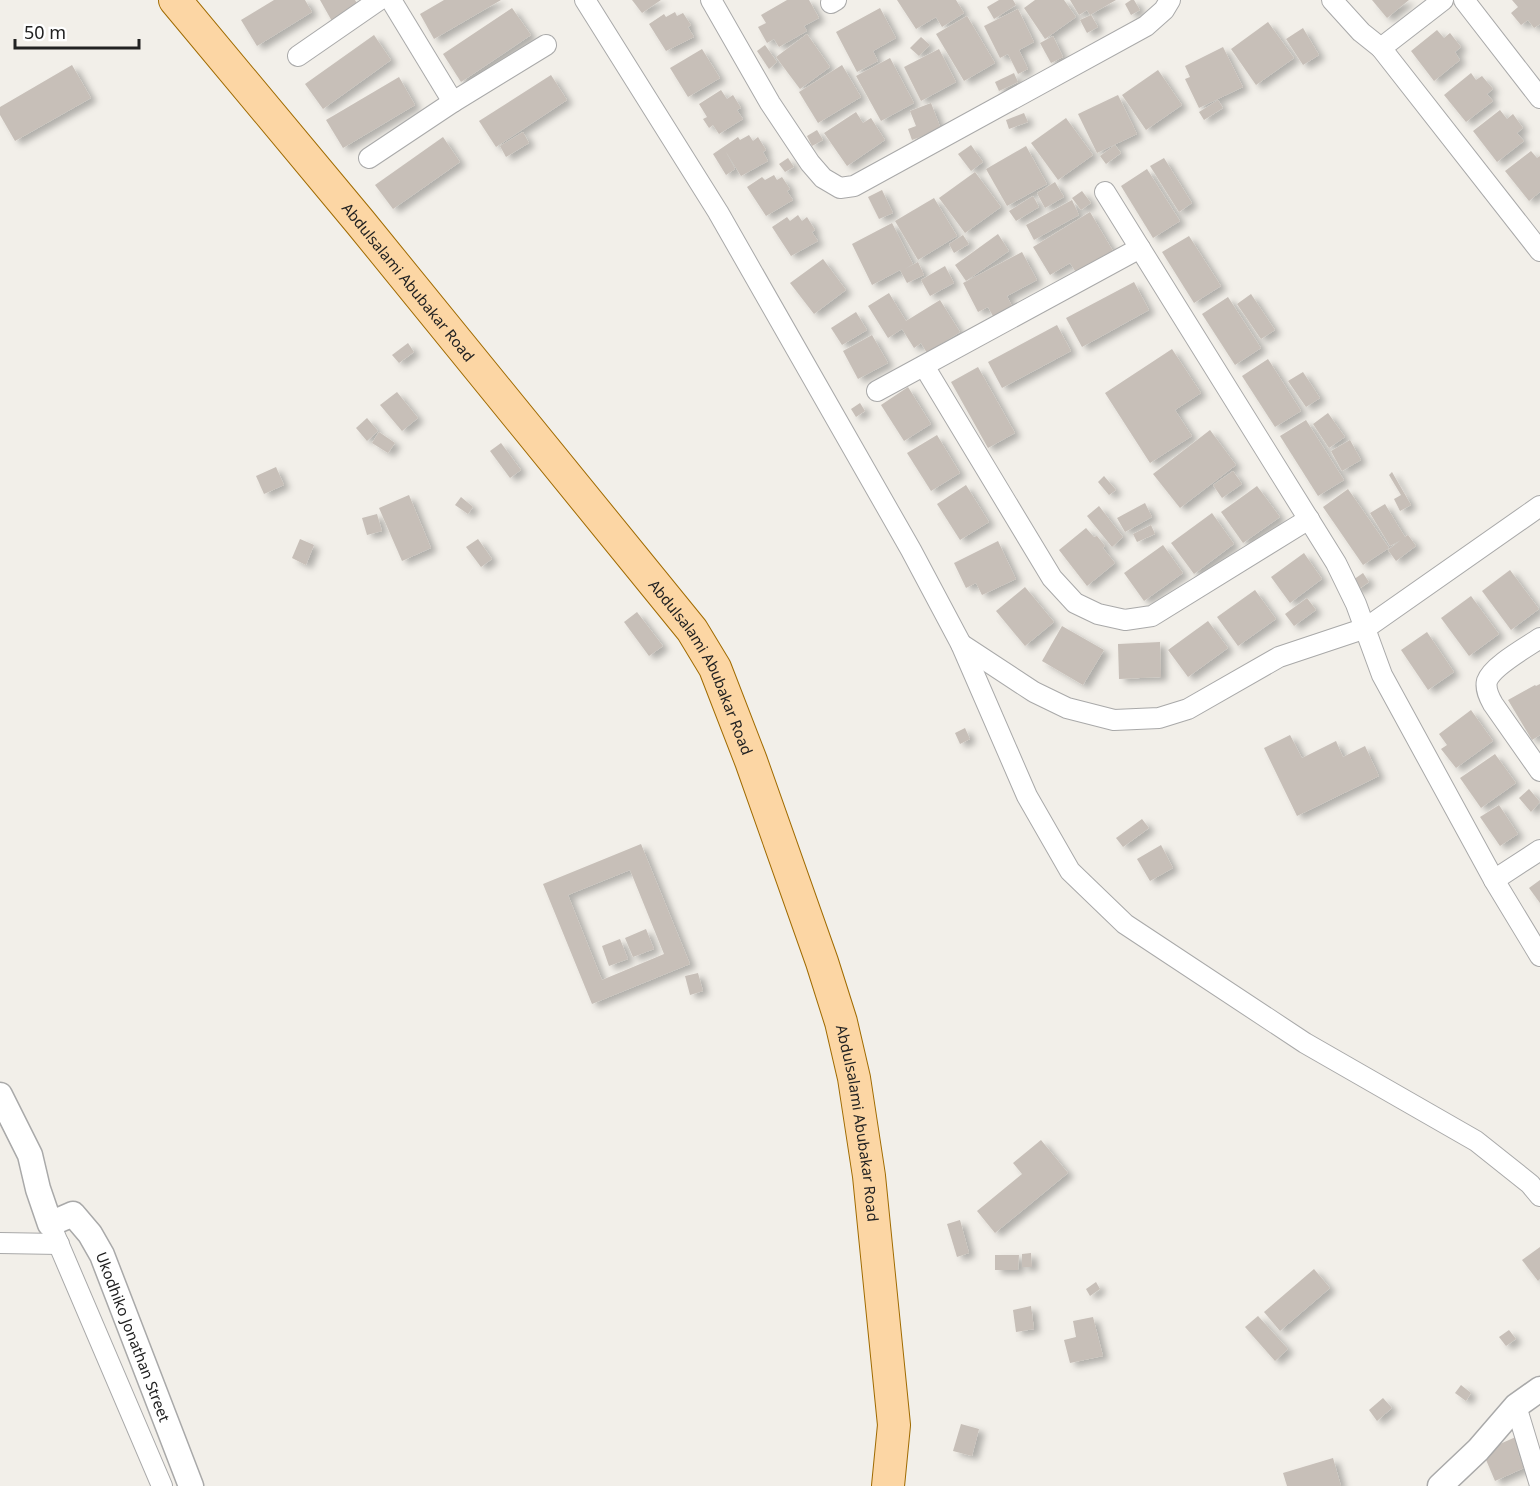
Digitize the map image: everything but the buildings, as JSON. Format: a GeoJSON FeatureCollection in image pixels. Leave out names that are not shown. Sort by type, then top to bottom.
{"type":"FeatureCollection","features":[{"type":"Feature","properties":{"kind":"main road","name":"Abdulsalami Abubakar Road"},"geometry":{"type":"LineString","coordinates":[[175,0],[360,222],[693,630],[715,669],[751,761],[822,962],[841,1022],[854,1078],[869,1176],[894,1425],[888,1486]]}},
{"type":"Feature","properties":{"kind":"street"},"geometry":{"type":"LineString","coordinates":[[298,56],[379,0]]}},
{"type":"Feature","properties":{"kind":"street"},"geometry":{"type":"LineString","coordinates":[[391,0],[453,102]]}},
{"type":"Feature","properties":{"kind":"street"},"geometry":{"type":"LineString","coordinates":[[585,0],[718,212],[910,550],[961,644],[1027,796],[1070,871],[1125,924],[1305,1043],[1476,1141],[1530,1184],[1540,1197]]}},
{"type":"Feature","properties":{"kind":"street"},"geometry":{"type":"LineString","coordinates":[[711,0],[770,103],[810,163],[823,178],[840,188],[854,186],[1146,26],[1164,10],[1170,0]]}},
{"type":"Feature","properties":{"kind":"street"},"geometry":{"type":"LineString","coordinates":[[1332,0],[1361,32],[1381,48],[1540,251]]}},
{"type":"Feature","properties":{"kind":"street"},"geometry":{"type":"LineString","coordinates":[[1381,48],[1443,0]]}},
{"type":"Feature","properties":{"kind":"street"},"geometry":{"type":"LineString","coordinates":[[1464,0],[1540,98]]}},
{"type":"Feature","properties":{"kind":"street"},"geometry":{"type":"LineString","coordinates":[[369,158],[453,102],[546,45]]}},
{"type":"Feature","properties":{"kind":"street"},"geometry":{"type":"LineString","coordinates":[[1105,192],[1309,519],[1350,590],[1382,675],[1494,880],[1540,956]]}},
{"type":"Feature","properties":{"kind":"street"},"geometry":{"type":"LineString","coordinates":[[877,392],[1140,248]]}},
{"type":"Feature","properties":{"kind":"street"},"geometry":{"type":"LineString","coordinates":[[924,366],[1052,578],[1075,603],[1098,614],[1125,620],[1152,616],[1309,519]]}},
{"type":"Feature","properties":{"kind":"street"},"geometry":{"type":"LineString","coordinates":[[961,644],[1034,692],[1066,708],[1114,720],[1159,718],[1188,709],[1279,657],[1366,628],[1540,506]]}},
{"type":"Feature","properties":{"kind":"street"},"geometry":{"type":"LineString","coordinates":[[1540,638],[1493,670],[1487,682],[1488,695],[1493,704],[1540,771]]}},
{"type":"Feature","properties":{"kind":"street"},"geometry":{"type":"LineString","coordinates":[[1494,880],[1540,850]]}},
{"type":"Feature","properties":{"kind":"street"},"geometry":{"type":"LineString","coordinates":[[0,1095],[30,1155],[38,1189],[54,1234],[162,1486]]}},
{"type":"Feature","properties":{"kind":"street","name":"Ukodhiko Jonathan Street"},"geometry":{"type":"LineString","coordinates":[[54,1234],[73,1214],[90,1234],[102,1255],[191,1486]]}},
{"type":"Feature","properties":{"kind":"street"},"geometry":{"type":"LineString","coordinates":[[0,1243],[54,1234]]}},
{"type":"Feature","properties":{"kind":"street"},"geometry":{"type":"LineString","coordinates":[[1440,1486],[1479,1450],[1516,1407],[1540,1389]]}},
{"type":"Feature","properties":{"kind":"street"},"geometry":{"type":"LineString","coordinates":[[1516,1407],[1540,1485]]}}]}
